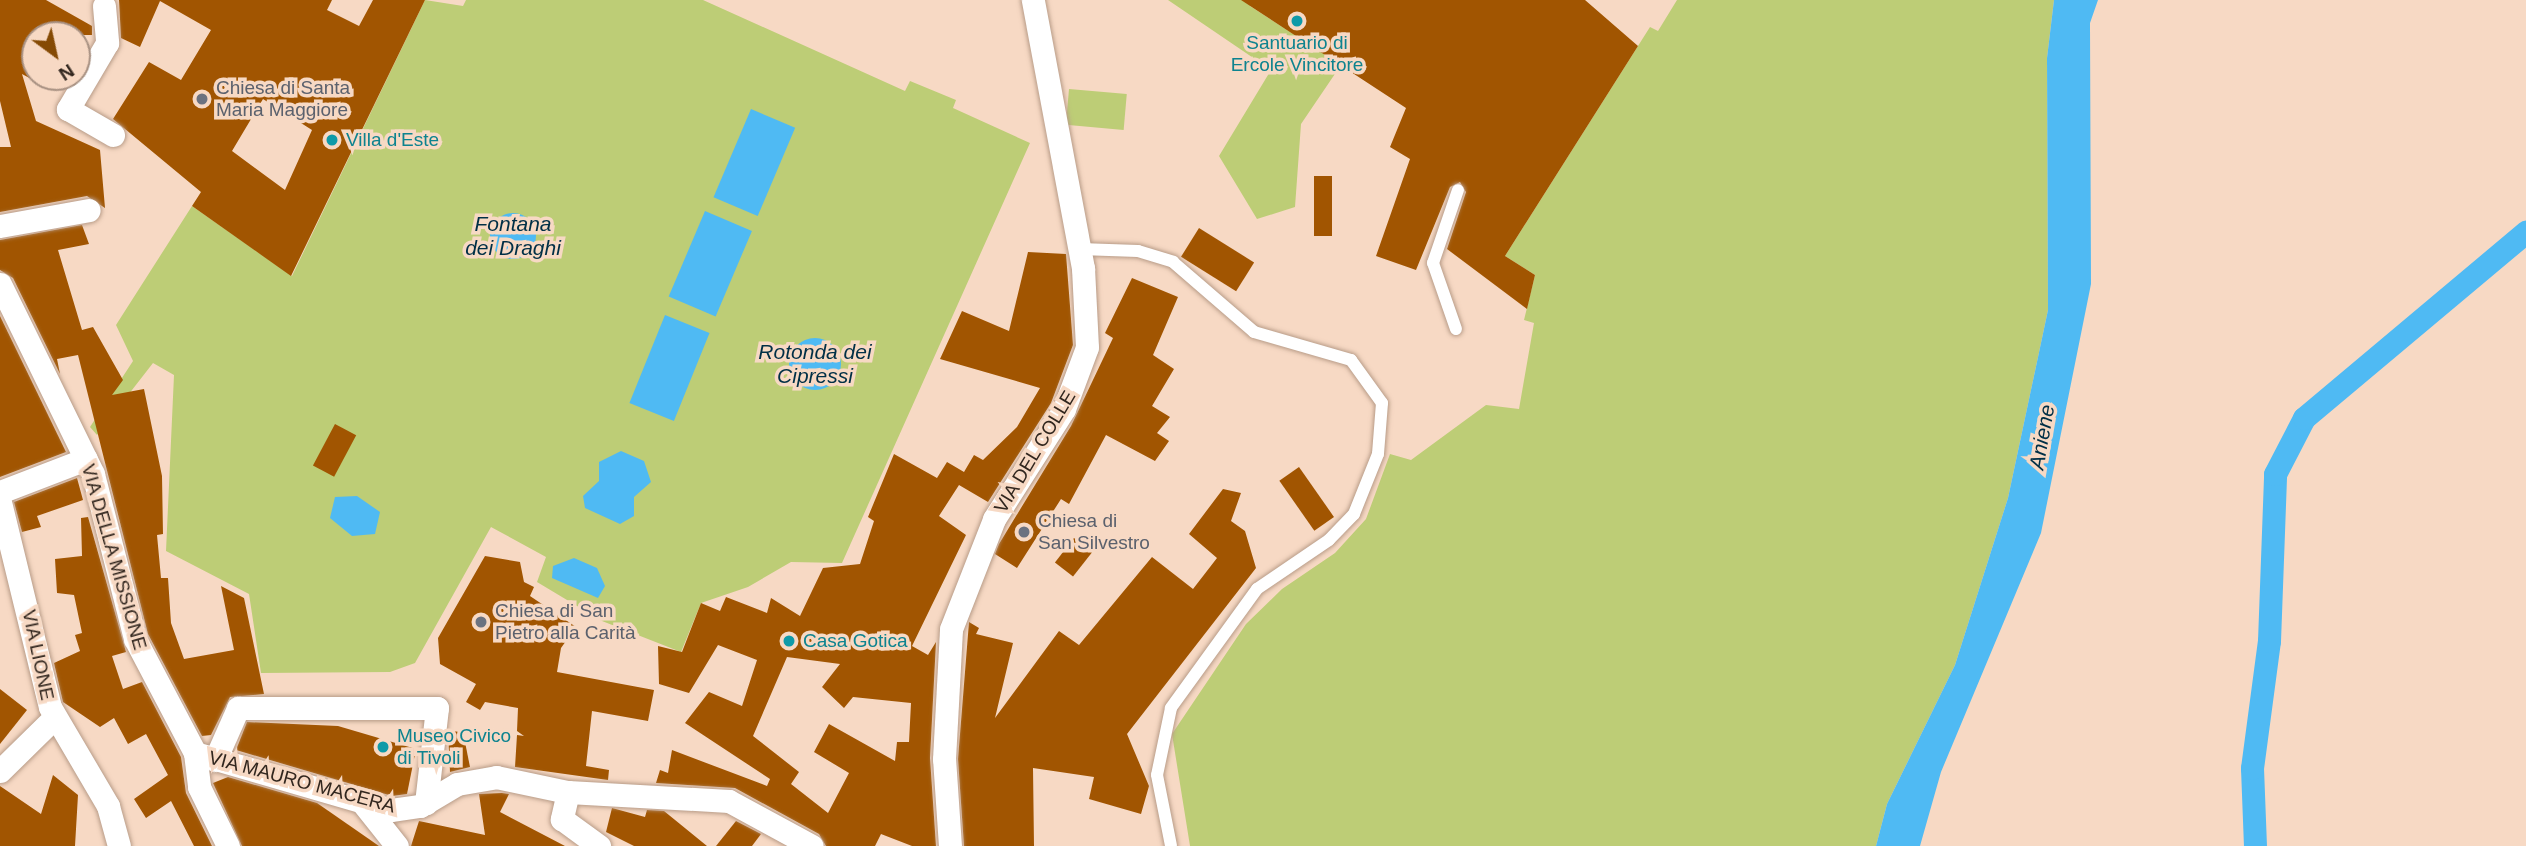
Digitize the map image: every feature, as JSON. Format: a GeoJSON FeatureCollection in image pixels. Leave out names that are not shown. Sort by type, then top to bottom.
{"type":"FeatureCollection","features":[{"type":"Feature","properties":{"kind":"street","name":"VIA DEL COLLE"},"geometry":{"type":"LineString","coordinates":[[950,846],[944,759],[951,629],[994,519],[1082,369],[1087,343],[1080,249],[1033,0]]}},
{"type":"Feature","properties":{"kind":"street"},"geometry":{"type":"LineString","coordinates":[[103,3],[107,43],[68,109],[113,135]]}},
{"type":"Feature","properties":{"kind":"street"},"geometry":{"type":"LineString","coordinates":[[0,226],[89,210]]}},
{"type":"Feature","properties":{"kind":"street","name":"VIA DELLA MISSIONE"},"geometry":{"type":"LineString","coordinates":[[0,284],[86,459],[135,639],[205,756]]}},
{"type":"Feature","properties":{"kind":"street"},"geometry":{"type":"LineString","coordinates":[[0,492],[86,459]]}},
{"type":"Feature","properties":{"kind":"street","name":"VIA LIONE"},"geometry":{"type":"LineString","coordinates":[[0,502],[54,718],[118,840]]}},
{"type":"Feature","properties":{"kind":"street"},"geometry":{"type":"LineString","coordinates":[[228,846],[199,788],[205,756],[238,708],[437,708],[426,803]]}},
{"type":"Feature","properties":{"kind":"street"},"geometry":{"type":"LineString","coordinates":[[0,771],[54,718]]}},
{"type":"Feature","properties":{"kind":"street","name":"VIA MAURO MACERA"},"geometry":{"type":"LineString","coordinates":[[205,756],[362,802],[401,810],[426,803],[457,784],[496,777],[568,792],[734,802],[812,846]]}},
{"type":"Feature","properties":{"kind":"street"},"geometry":{"type":"LineString","coordinates":[[568,792],[562,819],[599,846]]}},
{"type":"Feature","properties":{"kind":"street"},"geometry":{"type":"LineString","coordinates":[[362,802],[397,846]]}},
{"type":"Feature","properties":{"kind":"lane"},"geometry":{"type":"LineString","coordinates":[[1457,329],[1433,263],[1458,190]]}},
{"type":"Feature","properties":{"kind":"lane"},"geometry":{"type":"LineString","coordinates":[[1080,249],[1164,258],[1254,332],[1351,360],[1375,387],[1384,417],[1365,496],[1334,536],[1257,589],[1177,697],[1162,730],[1157,768],[1171,846]]}},
{"type":"Feature","properties":{"kind":"green space"},"geometry":{"type":"Polygon","coordinates":[[[425,0],[463,6],[466,0],[703,0],[905,91],[910,81],[956,100],[953,108],[1030,143],[842,563],[791,562],[748,587],[701,603],[681,652],[602,621],[537,582],[546,557],[491,527],[415,663],[390,672],[261,673],[249,594],[166,551],[174,375],[153,363],[97,435],[90,427],[133,361],[116,325],[192,206],[292,276],[425,0]]]}},
{"type":"Feature","properties":{"kind":"green space"},"geometry":{"type":"Polygon","coordinates":[[[1168,0],[1253,0],[1250,6],[1341,65],[1301,124],[1295,207],[1257,219],[1219,156],[1271,70],[1168,0]]]}},
{"type":"Feature","properties":{"kind":"green space"},"geometry":{"type":"Polygon","coordinates":[[[1677,0],[2054,0],[2047,58],[2048,310],[2008,498],[1955,665],[1887,804],[1876,846],[1190,846],[1172,734],[1246,624],[1282,589],[1335,553],[1366,519],[1390,454],[1411,460],[1486,405],[1519,409],[1534,323],[1524,320],[1535,275],[1505,256],[1650,27],[1658,31],[1677,0]]]}},
{"type":"Feature","properties":{"kind":"green space"},"geometry":{"type":"Polygon","coordinates":[[[1069,89],[1127,94],[1124,130],[1066,125],[1069,89]]]}},
{"type":"Feature","properties":{"kind":"water","name":"Aniene"},"geometry":{"type":"Polygon","coordinates":[[[2054,0],[2098,0],[2090,23],[2091,284],[2041,533],[1941,772],[1920,846],[1876,846],[1887,804],[1955,665],[2008,498],[2048,310],[2047,58],[2054,0]]]}},
{"type":"Feature","properties":{"kind":"water"},"geometry":{"type":"Polygon","coordinates":[[[751,109],[795,128],[758,216],[713,197],[751,109]]]}},
{"type":"Feature","properties":{"kind":"water"},"geometry":{"type":"Polygon","coordinates":[[[705,211],[752,231],[716,317],[669,297],[705,211]]]}},
{"type":"Feature","properties":{"kind":"water","name":"Fontana dei Draghi"},"geometry":{"type":"Polygon","coordinates":[[[513,213],[529,220],[536,236],[529,252],[513,259],[497,252],[490,236],[497,220],[513,213]]]}},
{"type":"Feature","properties":{"kind":"water"},"geometry":{"type":"Polygon","coordinates":[[[665,315],[710,333],[674,421],[629,403],[665,315]]]}},
{"type":"Feature","properties":{"kind":"water","name":"Rotonda dei Cipressi"},"geometry":{"type":"Polygon","coordinates":[[[815,338],[825,340],[833,346],[839,354],[839,374],[833,382],[825,388],[815,390],[805,388],[797,382],[791,374],[789,364],[791,354],[797,346],[805,340],[815,338]]]}},
{"type":"Feature","properties":{"kind":"water"},"geometry":{"type":"Polygon","coordinates":[[[621,451],[644,461],[651,482],[634,497],[634,516],[620,524],[585,508],[583,496],[599,481],[599,462],[621,451]]]}},
{"type":"Feature","properties":{"kind":"water"},"geometry":{"type":"Polygon","coordinates":[[[357,496],[380,512],[375,534],[352,536],[330,518],[335,497],[357,496]]]}},
{"type":"Feature","properties":{"kind":"water"},"geometry":{"type":"Polygon","coordinates":[[[574,558],[597,568],[605,586],[598,598],[552,578],[553,566],[574,558]]]}},
{"type":"Feature","properties":{"kind":"building"},"geometry":{"type":"Polygon","coordinates":[[[0,0],[46,0],[83,21],[21,21],[21,91],[27,91],[36,121],[100,150],[105,208],[87,196],[0,212],[0,147],[11,147],[0,101],[0,0]]]}},
{"type":"Feature","properties":{"kind":"building","name":"Villa d'Este"},"geometry":{"type":"Polygon","coordinates":[[[119,0],[332,0],[327,10],[359,26],[373,0],[425,0],[291,276],[192,206],[201,192],[113,119],[149,62],[181,80],[211,30],[160,1],[140,47],[121,38],[119,0]],[[263,99],[232,151],[285,190],[312,130],[263,99]]]}},
{"type":"Feature","properties":{"kind":"building"},"geometry":{"type":"Polygon","coordinates":[[[1241,0],[1585,0],[1638,46],[1505,256],[1535,275],[1527,309],[1447,249],[1466,192],[1460,182],[1450,187],[1416,270],[1376,256],[1410,159],[1390,147],[1406,108],[1241,0]]]}},
{"type":"Feature","properties":{"kind":"building"},"geometry":{"type":"Polygon","coordinates":[[[1314,176],[1332,176],[1332,236],[1314,236],[1314,176]]]}},
{"type":"Feature","properties":{"kind":"building"},"geometry":{"type":"Polygon","coordinates":[[[82,225],[89,244],[58,250],[82,330],[93,327],[123,380],[112,395],[144,389],[162,476],[163,534],[157,535],[161,578],[168,578],[171,623],[184,659],[234,650],[221,586],[244,598],[264,694],[230,697],[211,735],[202,736],[148,634],[78,355],[57,359],[60,374],[13,278],[0,270],[0,240],[82,225]]]}},
{"type":"Feature","properties":{"kind":"building"},"geometry":{"type":"Polygon","coordinates":[[[1199,228],[1254,262],[1236,291],[1181,257],[1199,228]]]}},
{"type":"Feature","properties":{"kind":"building"},"geometry":{"type":"Polygon","coordinates":[[[1028,252],[1066,254],[1073,345],[1051,403],[988,502],[959,485],[939,516],[966,535],[912,646],[928,655],[936,642],[930,758],[936,846],[912,846],[881,834],[875,846],[826,846],[819,834],[735,788],[656,783],[660,770],[668,773],[672,750],[767,786],[770,779],[685,723],[709,692],[742,706],[757,660],[718,645],[689,693],[659,684],[658,646],[682,652],[701,603],[720,611],[726,597],[767,613],[771,598],[800,616],[823,568],[860,564],[874,521],[868,517],[894,454],[937,478],[947,462],[964,472],[974,455],[983,460],[1017,427],[1040,388],[940,359],[962,311],[1009,331],[1028,252]],[[787,657],[753,736],[799,772],[791,784],[828,813],[849,773],[814,752],[829,724],[895,761],[897,742],[909,742],[911,703],[853,697],[844,708],[822,687],[840,664],[787,657]]]}},
{"type":"Feature","properties":{"kind":"building"},"geometry":{"type":"Polygon","coordinates":[[[1132,278],[1178,297],[1153,355],[1174,369],[1152,406],[1170,417],[1157,433],[1169,441],[1155,461],[1106,435],[1069,504],[1061,499],[1017,568],[995,554],[1071,426],[1113,338],[1105,333],[1132,278]]]}},
{"type":"Feature","properties":{"kind":"building"},"geometry":{"type":"Polygon","coordinates":[[[0,316],[66,452],[0,477],[0,316]]]}},
{"type":"Feature","properties":{"kind":"building"},"geometry":{"type":"Polygon","coordinates":[[[335,424],[356,435],[334,477],[313,465],[335,424]]]}},
{"type":"Feature","properties":{"kind":"building"},"geometry":{"type":"Polygon","coordinates":[[[1299,467],[1334,517],[1314,531],[1279,481],[1299,467]]]}},
{"type":"Feature","properties":{"kind":"building"},"geometry":{"type":"Polygon","coordinates":[[[77,478],[83,500],[37,516],[41,527],[22,532],[14,502],[77,478]]]}},
{"type":"Feature","properties":{"kind":"building"},"geometry":{"type":"Polygon","coordinates":[[[1223,489],[1241,493],[1231,521],[1245,531],[1256,568],[1127,734],[1149,786],[1141,814],[1089,799],[1094,777],[1033,768],[1034,846],[964,846],[958,759],[969,622],[979,628],[976,634],[1013,643],[995,718],[1059,631],[1079,645],[1152,557],[1193,589],[1217,558],[1189,534],[1223,489]]]}},
{"type":"Feature","properties":{"kind":"building"},"geometry":{"type":"Polygon","coordinates":[[[88,517],[126,652],[112,656],[123,689],[142,682],[181,757],[186,793],[212,846],[194,846],[171,801],[146,818],[134,799],[168,775],[146,734],[128,744],[114,718],[100,727],[63,702],[54,663],[80,651],[75,635],[82,633],[74,595],[57,593],[55,559],[82,556],[81,518],[88,517]]]}},
{"type":"Feature","properties":{"kind":"building"},"geometry":{"type":"Polygon","coordinates":[[[1074,538],[1092,552],[1073,577],[1055,562],[1074,538]]]}},
{"type":"Feature","properties":{"kind":"building"},"geometry":{"type":"Polygon","coordinates":[[[485,556],[520,562],[524,582],[534,587],[530,596],[576,627],[561,648],[557,672],[654,690],[648,721],[592,711],[586,766],[609,770],[608,780],[515,767],[517,735],[524,736],[517,731],[518,708],[485,702],[480,710],[466,702],[476,684],[440,664],[438,638],[485,556]]]}},
{"type":"Feature","properties":{"kind":"building"},"geometry":{"type":"Polygon","coordinates":[[[0,689],[27,710],[0,744],[0,689]]]}},
{"type":"Feature","properties":{"kind":"building"},"geometry":{"type":"Polygon","coordinates":[[[247,722],[338,726],[416,749],[407,794],[392,796],[236,750],[247,722]]]}},
{"type":"Feature","properties":{"kind":"building"},"geometry":{"type":"Polygon","coordinates":[[[448,731],[463,732],[470,767],[450,772],[448,731]]]}},
{"type":"Feature","properties":{"kind":"building"},"geometry":{"type":"Polygon","coordinates":[[[53,775],[78,795],[75,846],[0,846],[0,786],[41,814],[53,775]]]}},
{"type":"Feature","properties":{"kind":"building"},"geometry":{"type":"Polygon","coordinates":[[[228,777],[317,803],[379,846],[242,846],[213,783],[228,777]]]}},
{"type":"Feature","properties":{"kind":"building"},"geometry":{"type":"Polygon","coordinates":[[[479,794],[509,794],[500,812],[565,846],[411,846],[419,821],[485,835],[479,794]]]}},
{"type":"Feature","properties":{"kind":"building"},"geometry":{"type":"Polygon","coordinates":[[[612,808],[645,817],[647,810],[664,811],[707,846],[634,846],[606,832],[612,808]]]}},
{"type":"Feature","properties":{"kind":"building"},"geometry":{"type":"Polygon","coordinates":[[[736,821],[761,834],[752,846],[716,846],[736,821]]]}},
{"type":"Feature","properties":{"kind":"waterway"},"geometry":{"type":"LineString","coordinates":[[2255,846],[2252,768],[2269,641],[2275,474],[2304,418],[2526,232]]}},
{"type":"Feature","properties":{"kind":"place","name":"Santuario di Ercole Vincitore"},"geometry":{"type":"Point","coordinates":[1297,21]}},
{"type":"Feature","properties":{"kind":"place","name":"Chiesa di Santa Maria Maggiore"},"geometry":{"type":"Point","coordinates":[202,99]}},
{"type":"Feature","properties":{"kind":"place","name":"Villa d'Este"},"geometry":{"type":"Point","coordinates":[332,140]}},
{"type":"Feature","properties":{"kind":"place","name":"Chiesa di San Silvestro"},"geometry":{"type":"Point","coordinates":[1024,532]}},
{"type":"Feature","properties":{"kind":"place","name":"Chiesa di San Pietro alla Carità"},"geometry":{"type":"Point","coordinates":[481,622]}},
{"type":"Feature","properties":{"kind":"place","name":"Casa Gotica"},"geometry":{"type":"Point","coordinates":[789,641]}},
{"type":"Feature","properties":{"kind":"place","name":"Museo Civico di Tivoli"},"geometry":{"type":"Point","coordinates":[383,747]}}]}
